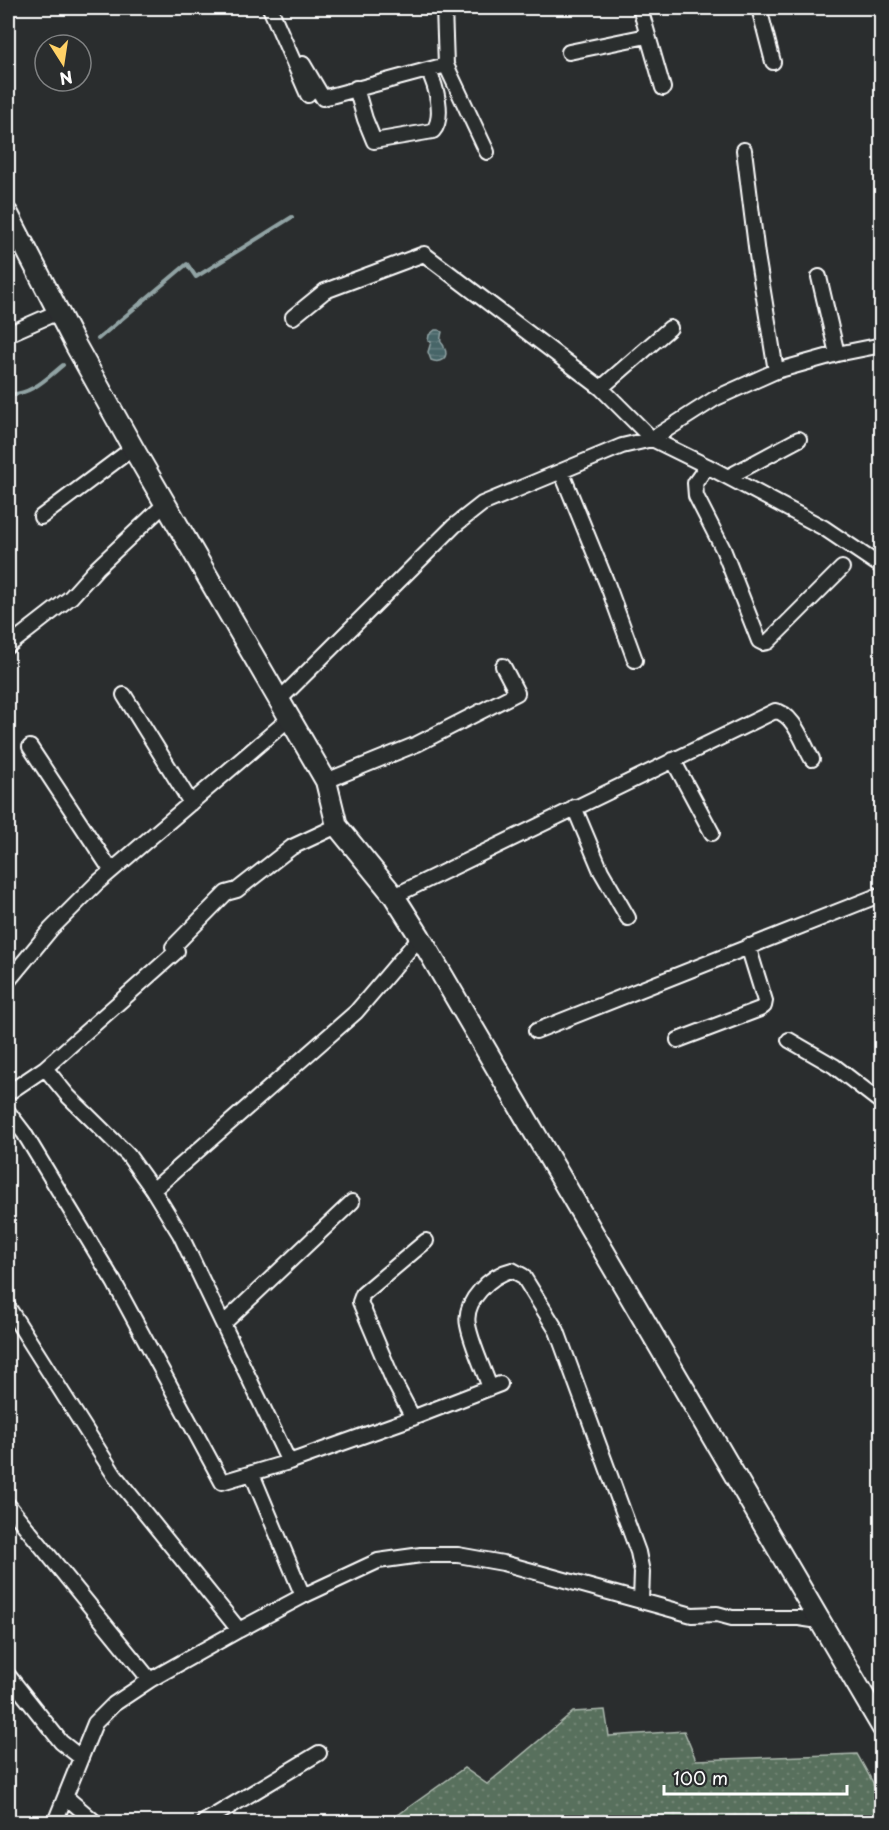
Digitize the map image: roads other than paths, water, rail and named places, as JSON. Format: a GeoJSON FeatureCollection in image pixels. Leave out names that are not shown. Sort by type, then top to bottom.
{"type":"FeatureCollection","features":[{"type":"Feature","properties":{"kind":"street"},"geometry":{"type":"LineString","coordinates":[[270,8],[308,95]]}},
{"type":"Feature","properties":{"kind":"street"},"geometry":{"type":"LineString","coordinates":[[444,8],[446,65],[487,152]]}},
{"type":"Feature","properties":{"kind":"street"},"geometry":{"type":"LineString","coordinates":[[640,8],[663,88]]}},
{"type":"Feature","properties":{"kind":"street"},"geometry":{"type":"LineString","coordinates":[[759,8],[773,62]]}},
{"type":"Feature","properties":{"kind":"street"},"geometry":{"type":"LineString","coordinates":[[569,52],[647,36]]}},
{"type":"Feature","properties":{"kind":"street"},"geometry":{"type":"LineString","coordinates":[[303,64],[322,98],[446,65]]}},
{"type":"Feature","properties":{"kind":"street"},"geometry":{"type":"LineString","coordinates":[[356,88],[374,141],[433,131],[437,123],[437,94],[436,85],[428,70]]}},
{"type":"Feature","properties":{"kind":"street"},"geometry":{"type":"LineString","coordinates":[[744,150],[757,255],[776,371]]}},
{"type":"Feature","properties":{"kind":"street"},"geometry":{"type":"LineString","coordinates":[[8,214],[58,312],[133,448],[326,781],[337,826],[394,896],[420,937],[882,1727]]}},
{"type":"Feature","properties":{"kind":"street"},"geometry":{"type":"LineString","coordinates":[[293,317],[325,291],[424,254],[601,388],[652,440],[707,466],[824,528],[882,567]]}},
{"type":"Feature","properties":{"kind":"street"},"geometry":{"type":"LineString","coordinates":[[819,277],[837,354]]}},
{"type":"Feature","properties":{"kind":"street"},"geometry":{"type":"LineString","coordinates":[[8,334],[58,312]]}},
{"type":"Feature","properties":{"kind":"street"},"geometry":{"type":"LineString","coordinates":[[601,388],[670,328]]}},
{"type":"Feature","properties":{"kind":"street"},"geometry":{"type":"LineString","coordinates":[[279,700],[454,526],[482,504],[622,446],[652,440],[716,398],[776,371],[837,354],[882,345]]}},
{"type":"Feature","properties":{"kind":"street"},"geometry":{"type":"LineString","coordinates":[[728,477],[799,439]]}},
{"type":"Feature","properties":{"kind":"street"},"geometry":{"type":"LineString","coordinates":[[40,517],[133,448]]}},
{"type":"Feature","properties":{"kind":"street"},"geometry":{"type":"LineString","coordinates":[[707,466],[695,483],[696,496],[723,549],[759,641],[763,644],[768,642],[842,568]]}},
{"type":"Feature","properties":{"kind":"street"},"geometry":{"type":"LineString","coordinates":[[561,471],[608,586],[635,660]]}},
{"type":"Feature","properties":{"kind":"street"},"geometry":{"type":"LineString","coordinates":[[8,646],[70,597],[97,568],[165,504]]}},
{"type":"Feature","properties":{"kind":"street"},"geometry":{"type":"LineString","coordinates":[[326,781],[417,744],[517,693],[503,666]]}},
{"type":"Feature","properties":{"kind":"street"},"geometry":{"type":"LineString","coordinates":[[124,695],[191,803]]}},
{"type":"Feature","properties":{"kind":"street"},"geometry":{"type":"LineString","coordinates":[[394,896],[775,711],[782,712],[789,717],[812,759]]}},
{"type":"Feature","properties":{"kind":"street"},"geometry":{"type":"LineString","coordinates":[[8,981],[51,929],[111,870],[290,718]]}},
{"type":"Feature","properties":{"kind":"street"},"geometry":{"type":"LineString","coordinates":[[30,747],[111,870]]}},
{"type":"Feature","properties":{"kind":"street"},"geometry":{"type":"LineString","coordinates":[[673,760],[712,833]]}},
{"type":"Feature","properties":{"kind":"street"},"geometry":{"type":"LineString","coordinates":[[574,807],[601,871],[628,918]]}},
{"type":"Feature","properties":{"kind":"street"},"geometry":{"type":"LineString","coordinates":[[8,1093],[45,1068],[177,951],[173,947],[226,893],[237,890],[292,847],[337,826]]}},
{"type":"Feature","properties":{"kind":"street"},"geometry":{"type":"LineString","coordinates":[[536,1032],[882,894]]}},
{"type":"Feature","properties":{"kind":"street"},"geometry":{"type":"LineString","coordinates":[[153,1190],[356,1012],[420,937]]}},
{"type":"Feature","properties":{"kind":"street"},"geometry":{"type":"LineString","coordinates":[[678,1040],[764,1006],[765,1001],[748,946]]}},
{"type":"Feature","properties":{"kind":"street"},"geometry":{"type":"LineString","coordinates":[[789,1040],[834,1066],[880,1099]]}},
{"type":"Feature","properties":{"kind":"street"},"geometry":{"type":"LineString","coordinates":[[45,1068],[68,1096],[128,1155],[153,1190],[180,1234],[289,1462]]}},
{"type":"Feature","properties":{"kind":"street"},"geometry":{"type":"LineString","coordinates":[[8,1112],[24,1133],[114,1282],[220,1480],[225,1482],[413,1418],[495,1386],[467,1322],[475,1297],[485,1283],[503,1272],[512,1270],[522,1276],[557,1331],[572,1369],[638,1552],[642,1572],[641,1601]]}},
{"type":"Feature","properties":{"kind":"street"},"geometry":{"type":"LineString","coordinates":[[223,1324],[352,1202]]}},
{"type":"Feature","properties":{"kind":"street"},"geometry":{"type":"LineString","coordinates":[[413,1418],[393,1380],[360,1302],[363,1294],[426,1240]]}},
{"type":"Feature","properties":{"kind":"street"},"geometry":{"type":"LineString","coordinates":[[8,1307],[115,1476],[239,1630]]}},
{"type":"Feature","properties":{"kind":"street"},"geometry":{"type":"LineString","coordinates":[[252,1474],[303,1596]]}},
{"type":"Feature","properties":{"kind":"street"},"geometry":{"type":"LineString","coordinates":[[8,1505],[150,1680]]}},
{"type":"Feature","properties":{"kind":"street"},"geometry":{"type":"LineString","coordinates":[[54,1822],[95,1723],[114,1704],[150,1680],[239,1630],[303,1596],[378,1561],[421,1555],[458,1555],[503,1563],[692,1615],[717,1614],[732,1618],[799,1618],[819,1621]]}},
{"type":"Feature","properties":{"kind":"street"},"geometry":{"type":"LineString","coordinates":[[8,1675],[61,1742],[80,1757]]}},
{"type":"Feature","properties":{"kind":"street"},"geometry":{"type":"LineString","coordinates":[[204,1822],[319,1754]]}},
{"type":"Feature","properties":{"kind":"street"},"geometry":{"type":"LineString","coordinates":[[66,1797],[95,1822]]}},
{"type":"Feature","properties":{"kind":"water"},"geometry":{"type":"Polygon","coordinates":[[[435,330],[442,332],[441,341],[446,351],[445,357],[438,361],[431,360],[428,352],[431,342],[428,341],[429,335],[435,330]]]}},
{"type":"Feature","properties":{"kind":"waterway"},"geometry":{"type":"LineString","coordinates":[[98,339],[187,264],[196,277],[292,217]]}},
{"type":"Feature","properties":{"kind":"waterway"},"geometry":{"type":"LineString","coordinates":[[8,394],[31,389],[63,365]]}}]}
